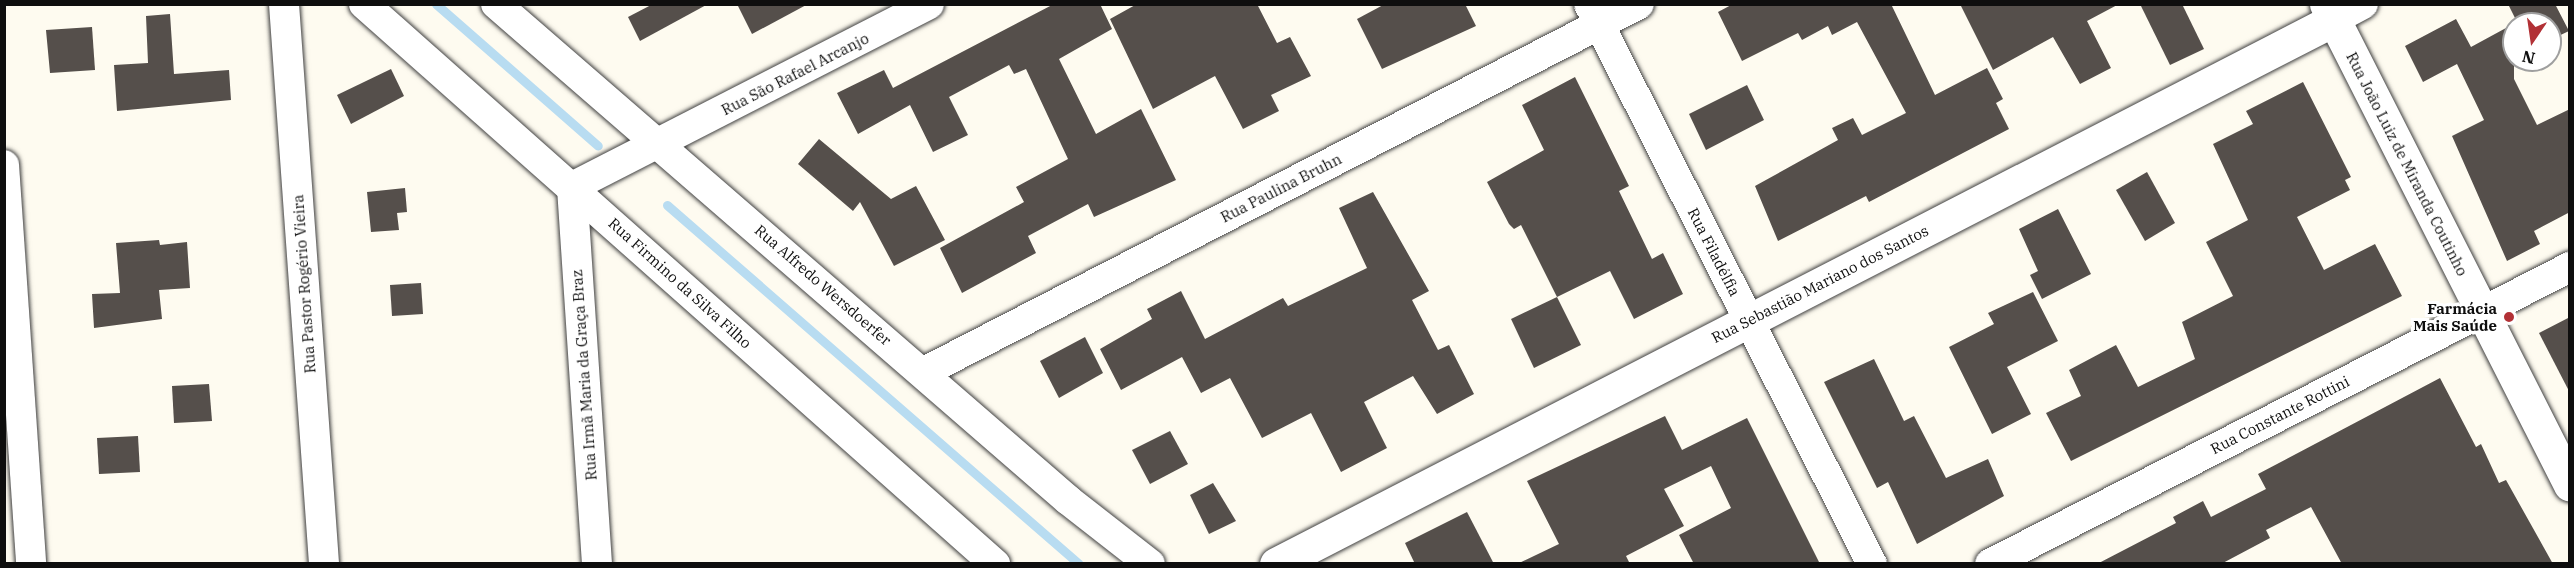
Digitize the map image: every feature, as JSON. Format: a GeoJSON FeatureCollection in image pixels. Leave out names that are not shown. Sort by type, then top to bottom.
{"type":"FeatureCollection","features":[{"type":"Feature","properties":{"kind":"street","name":"Rua Pastor Rogério Vieira"},"geometry":{"type":"LineString","coordinates":[[284,4],[324,564]]}},
{"type":"Feature","properties":{"kind":"street","name":"Rua Firmino da Silva Filho"},"geometry":{"type":"LineString","coordinates":[[364,4],[994,564]]}},
{"type":"Feature","properties":{"kind":"street","name":"Rua Alfredo Wersdoerfer"},"geometry":{"type":"LineString","coordinates":[[496,4],[924,372],[1068,500],[1150,564]]}},
{"type":"Feature","properties":{"kind":"street","name":"Rua São Rafael Arcanjo"},"geometry":{"type":"LineString","coordinates":[[572,187],[660,144],[929,4]]}},
{"type":"Feature","properties":{"kind":"street","name":"Rua Paulina Bruhn"},"geometry":{"type":"LineString","coordinates":[[924,372],[1594,15],[1639,4]]}},
{"type":"Feature","properties":{"kind":"street","name":"Rua Sebastião Mariano dos Santos"},"geometry":{"type":"LineString","coordinates":[[1276,564],[1749,320],[2330,12],[2363,4]]}},
{"type":"Feature","properties":{"kind":"street","name":"Rua João Luiz de Miranda Coutinho"},"geometry":{"type":"LineString","coordinates":[[2330,12],[2570,485]]}},
{"type":"Feature","properties":{"kind":"street","name":"Rua Filadélfia"},"geometry":{"type":"LineString","coordinates":[[1594,15],[1872,564]]}},
{"type":"Feature","properties":{"kind":"street"},"geometry":{"type":"LineString","coordinates":[[4,165],[31,564]]}},
{"type":"Feature","properties":{"kind":"street","name":"Rua Irmã Maria da Graça Braz"},"geometry":{"type":"LineString","coordinates":[[572,187],[597,564]]}},
{"type":"Feature","properties":{"kind":"street","name":"Rua Constante Rottini"},"geometry":{"type":"LineString","coordinates":[[1990,564],[2570,267]]}},
{"type":"Feature","properties":{"kind":"building"},"geometry":{"type":"Polygon","coordinates":[[[653,4],[708,4],[640,41],[628,17],[653,4]]]}},
{"type":"Feature","properties":{"kind":"building"},"geometry":{"type":"Polygon","coordinates":[[[737,4],[808,4],[752,34],[737,4]]]}},
{"type":"Feature","properties":{"kind":"building"},"geometry":{"type":"Polygon","coordinates":[[[1054,4],[1100,4],[1112,29],[1059,59],[1096,134],[1141,109],[1176,180],[1094,217],[1088,204],[1028,236],[1036,253],[962,293],[940,248],[1024,202],[1016,187],[1068,159],[1026,69],[1014,74],[1009,65],[949,97],[968,135],[933,152],[910,105],[858,134],[837,93],[884,70],[893,88],[1054,4]]]}},
{"type":"Feature","properties":{"kind":"building"},"geometry":{"type":"Polygon","coordinates":[[[1137,4],[1257,4],[1277,43],[1290,37],[1311,76],[1271,95],[1279,111],[1243,129],[1215,76],[1153,109],[1110,19],[1137,4]]]}},
{"type":"Feature","properties":{"kind":"building"},"geometry":{"type":"Polygon","coordinates":[[[1385,4],[1465,4],[1476,26],[1382,69],[1357,19],[1385,4]]]}},
{"type":"Feature","properties":{"kind":"building"},"geometry":{"type":"Polygon","coordinates":[[[1733,4],[1891,4],[1935,95],[1987,68],[2003,99],[1996,103],[2009,129],[1869,202],[1866,196],[1778,241],[1755,186],[1838,140],[1832,128],[1853,118],[1862,135],[1906,113],[1857,22],[1832,35],[1828,26],[1802,40],[1798,33],[1742,61],[1718,12],[1733,4]]]}},
{"type":"Feature","properties":{"kind":"building"},"geometry":{"type":"Polygon","coordinates":[[[1960,4],[2119,4],[2087,21],[2111,68],[2080,84],[2053,37],[1993,70],[1960,4]]]}},
{"type":"Feature","properties":{"kind":"building"},"geometry":{"type":"Polygon","coordinates":[[[2140,4],[2182,4],[2204,49],[2170,65],[2140,4]]]}},
{"type":"Feature","properties":{"kind":"building"},"geometry":{"type":"Polygon","coordinates":[[[2508,4],[2555,4],[2559,12],[2512,12],[2508,4]]]}},
{"type":"Feature","properties":{"kind":"building"},"geometry":{"type":"Polygon","coordinates":[[[170,14],[174,74],[229,70],[231,100],[117,111],[114,65],[148,63],[146,16],[170,14]]]}},
{"type":"Feature","properties":{"kind":"building"},"geometry":{"type":"Polygon","coordinates":[[[2562,18],[2569,31],[2562,34],[2562,18]]]}},
{"type":"Feature","properties":{"kind":"building"},"geometry":{"type":"Polygon","coordinates":[[[2456,19],[2471,47],[2502,30],[2502,72],[2514,72],[2514,79],[2537,125],[2570,109],[2570,212],[2534,231],[2540,244],[2507,261],[2452,136],[2484,120],[2457,64],[2423,82],[2405,46],[2456,19]]]}},
{"type":"Feature","properties":{"kind":"building"},"geometry":{"type":"Polygon","coordinates":[[[92,27],[95,70],[50,73],[46,30],[92,27]]]}},
{"type":"Feature","properties":{"kind":"building"},"geometry":{"type":"Polygon","coordinates":[[[391,69],[404,96],[351,124],[337,95],[391,69]]]}},
{"type":"Feature","properties":{"kind":"building"},"geometry":{"type":"Polygon","coordinates":[[[1575,77],[1629,186],[1619,191],[1652,259],[1663,253],[1683,294],[1634,319],[1610,271],[1557,297],[1521,225],[1514,229],[1509,224],[1487,182],[1544,150],[1522,105],[1575,77]]]}},
{"type":"Feature","properties":{"kind":"building"},"geometry":{"type":"Polygon","coordinates":[[[2303,82],[2351,177],[2345,180],[2350,190],[2297,217],[2324,270],[2375,244],[2402,296],[2071,461],[2046,413],[2081,396],[2069,370],[2116,345],[2138,387],[2195,359],[2182,322],[2233,296],[2206,242],[2248,220],[2213,144],[2253,124],[2246,111],[2303,82]]]}},
{"type":"Feature","properties":{"kind":"building"},"geometry":{"type":"Polygon","coordinates":[[[1747,85],[1764,120],[1706,150],[1689,114],[1747,85]]]}},
{"type":"Feature","properties":{"kind":"building"},"geometry":{"type":"Polygon","coordinates":[[[819,139],[891,199],[916,186],[945,240],[894,266],[860,202],[853,211],[798,164],[819,139]]]}},
{"type":"Feature","properties":{"kind":"building"},"geometry":{"type":"Polygon","coordinates":[[[2147,172],[2175,223],[2145,241],[2116,190],[2147,172]]]}},
{"type":"Feature","properties":{"kind":"building"},"geometry":{"type":"Polygon","coordinates":[[[405,188],[407,212],[397,213],[399,230],[371,232],[367,192],[405,188]]]}},
{"type":"Feature","properties":{"kind":"building"},"geometry":{"type":"Polygon","coordinates":[[[1373,192],[1429,291],[1412,300],[1438,350],[1449,345],[1474,394],[1437,414],[1413,376],[1364,402],[1387,448],[1341,472],[1311,413],[1262,438],[1230,378],[1201,393],[1182,357],[1121,390],[1100,349],[1152,319],[1147,309],[1181,291],[1205,339],[1283,298],[1288,306],[1367,268],[1339,208],[1373,192]]]}},
{"type":"Feature","properties":{"kind":"building"},"geometry":{"type":"Polygon","coordinates":[[[2058,209],[2091,274],[2042,299],[2030,275],[2038,271],[2019,229],[2058,209]]]}},
{"type":"Feature","properties":{"kind":"building"},"geometry":{"type":"Polygon","coordinates":[[[159,240],[160,245],[187,242],[190,288],[159,290],[162,319],[94,328],[92,294],[120,293],[116,243],[159,240]]]}},
{"type":"Feature","properties":{"kind":"building"},"geometry":{"type":"Polygon","coordinates":[[[421,283],[423,314],[392,316],[390,285],[421,283]]]}},
{"type":"Feature","properties":{"kind":"building"},"geometry":{"type":"Polygon","coordinates":[[[2033,292],[2058,341],[2007,367],[2031,414],[1992,434],[1949,347],[1994,324],[1988,313],[2033,292]]]}},
{"type":"Feature","properties":{"kind":"building"},"geometry":{"type":"Polygon","coordinates":[[[1557,297],[1581,345],[1534,368],[1511,319],[1557,297]]]}},
{"type":"Feature","properties":{"kind":"building"},"geometry":{"type":"Polygon","coordinates":[[[2570,317],[2570,393],[2539,333],[2570,317]]]}},
{"type":"Feature","properties":{"kind":"building"},"geometry":{"type":"Polygon","coordinates":[[[1085,337],[1103,373],[1059,398],[1040,361],[1085,337]]]}},
{"type":"Feature","properties":{"kind":"building"},"geometry":{"type":"Polygon","coordinates":[[[1874,359],[1904,421],[1914,416],[1946,478],[1988,459],[2004,496],[1917,544],[1888,482],[1877,488],[1824,382],[1874,359]]]}},
{"type":"Feature","properties":{"kind":"building"},"geometry":{"type":"Polygon","coordinates":[[[2440,378],[2476,447],[2481,444],[2499,483],[2506,480],[2553,564],[2342,564],[2311,507],[2266,530],[2270,538],[2221,564],[2097,564],[2176,523],[2173,517],[2203,501],[2211,517],[2266,489],[2258,474],[2440,378]]]}},
{"type":"Feature","properties":{"kind":"building"},"geometry":{"type":"Polygon","coordinates":[[[209,384],[212,421],[174,423],[172,386],[209,384]]]}},
{"type":"Feature","properties":{"kind":"building"},"geometry":{"type":"Polygon","coordinates":[[[1665,416],[1682,450],[1747,418],[1820,564],[1694,564],[1679,535],[1731,508],[1711,466],[1664,489],[1684,526],[1626,556],[1630,564],[1517,564],[1559,544],[1527,481],[1665,416]]]}},
{"type":"Feature","properties":{"kind":"building"},"geometry":{"type":"Polygon","coordinates":[[[1170,431],[1188,464],[1150,484],[1132,450],[1170,431]]]}},
{"type":"Feature","properties":{"kind":"building"},"geometry":{"type":"Polygon","coordinates":[[[138,436],[140,472],[99,474],[97,438],[138,436]]]}},
{"type":"Feature","properties":{"kind":"building"},"geometry":{"type":"Polygon","coordinates":[[[1213,483],[1236,521],[1209,534],[1190,495],[1213,483]]]}},
{"type":"Feature","properties":{"kind":"building"},"geometry":{"type":"Polygon","coordinates":[[[1467,512],[1494,564],[1415,564],[1405,543],[1467,512]]]}},
{"type":"Feature","properties":{"kind":"waterway"},"geometry":{"type":"LineString","coordinates":[[436,4],[598,146]]}},
{"type":"Feature","properties":{"kind":"waterway"},"geometry":{"type":"LineString","coordinates":[[667,205],[1079,564]]}},
{"type":"Feature","properties":{"kind":"place","name":"Farmácia Mais Saúde"},"geometry":{"type":"Point","coordinates":[2509,317]}}]}
